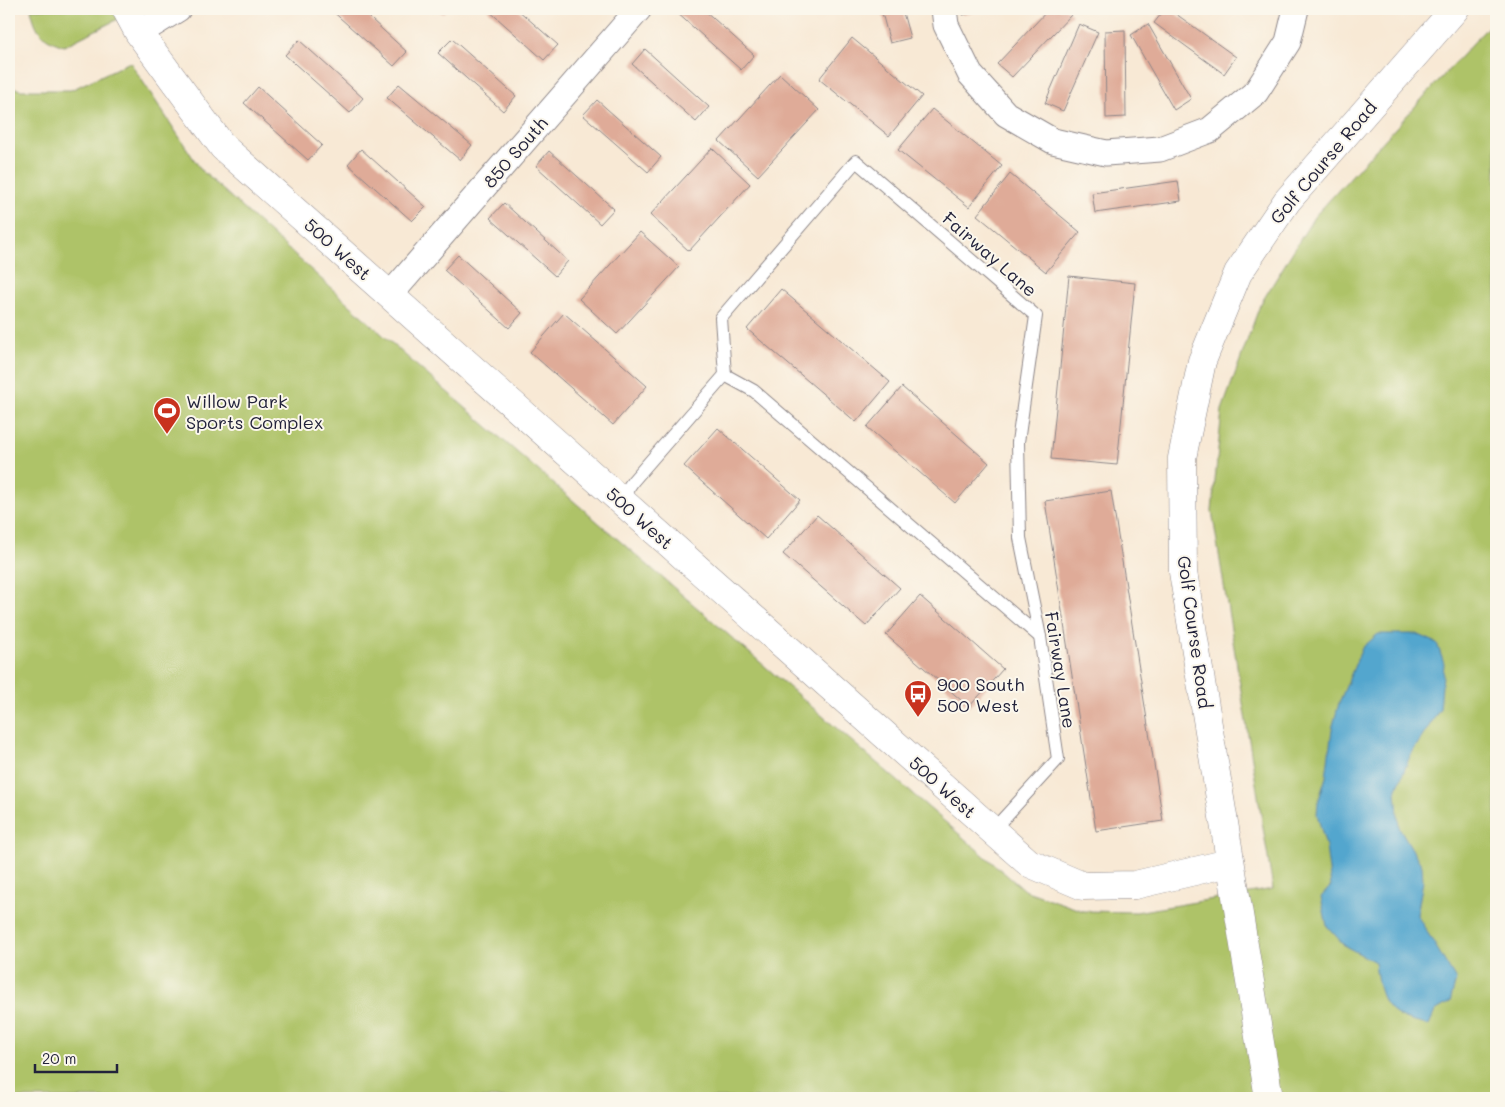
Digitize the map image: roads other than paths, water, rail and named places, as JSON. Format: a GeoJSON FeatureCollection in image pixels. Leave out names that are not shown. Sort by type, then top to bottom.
{"type":"FeatureCollection","features":[{"type":"Feature","properties":{"kind":"street","name":"500 West"},"geometry":{"type":"LineString","coordinates":[[126,9],[139,33],[223,147],[1029,863],[1083,886],[1135,885],[1229,863]]}},
{"type":"Feature","properties":{"kind":"street"},"geometry":{"type":"LineString","coordinates":[[139,33],[178,9]]}},
{"type":"Feature","properties":{"kind":"street","name":"850 South"},"geometry":{"type":"LineString","coordinates":[[390,295],[639,9]]}},
{"type":"Feature","properties":{"kind":"street"},"geometry":{"type":"LineString","coordinates":[[944,9],[946,26],[970,74],[1006,114],[1053,141],[1106,153],[1160,149],[1210,130],[1256,92],[1288,42],[1296,9]]}},
{"type":"Feature","properties":{"kind":"street","name":"Golf Course Road"},"geometry":{"type":"LineString","coordinates":[[1269,1098],[1229,863],[1183,572],[1182,458],[1202,360],[1238,273],[1287,201],[1455,9]]}},
{"type":"Feature","properties":{"kind":"lane","name":"Fairway Lane"},"geometry":{"type":"LineString","coordinates":[[724,376],[721,318],[856,161],[1036,316],[1018,442],[1020,538],[1040,637],[1058,759],[992,831]]}},
{"type":"Feature","properties":{"kind":"lane"},"geometry":{"type":"LineString","coordinates":[[620,500],[633,481],[724,376],[754,391],[1040,637]]}},
{"type":"Feature","properties":{"kind":"water"},"geometry":{"type":"Polygon","coordinates":[[[1378,634],[1417,634],[1437,643],[1444,664],[1440,709],[1410,756],[1396,791],[1399,827],[1422,866],[1423,881],[1417,915],[1456,980],[1450,1002],[1435,1011],[1429,1025],[1403,1018],[1394,1013],[1388,1006],[1380,988],[1375,962],[1345,946],[1327,926],[1321,897],[1331,886],[1326,847],[1317,814],[1318,802],[1326,777],[1332,729],[1339,703],[1362,648],[1378,634]]]}},
{"type":"Feature","properties":{"kind":"place","name":"Willow Park Sports Complex"},"geometry":{"type":"Point","coordinates":[167,435]}},
{"type":"Feature","properties":{"kind":"place","name":"900 South 500 West"},"geometry":{"type":"Point","coordinates":[918,718]}}]}
